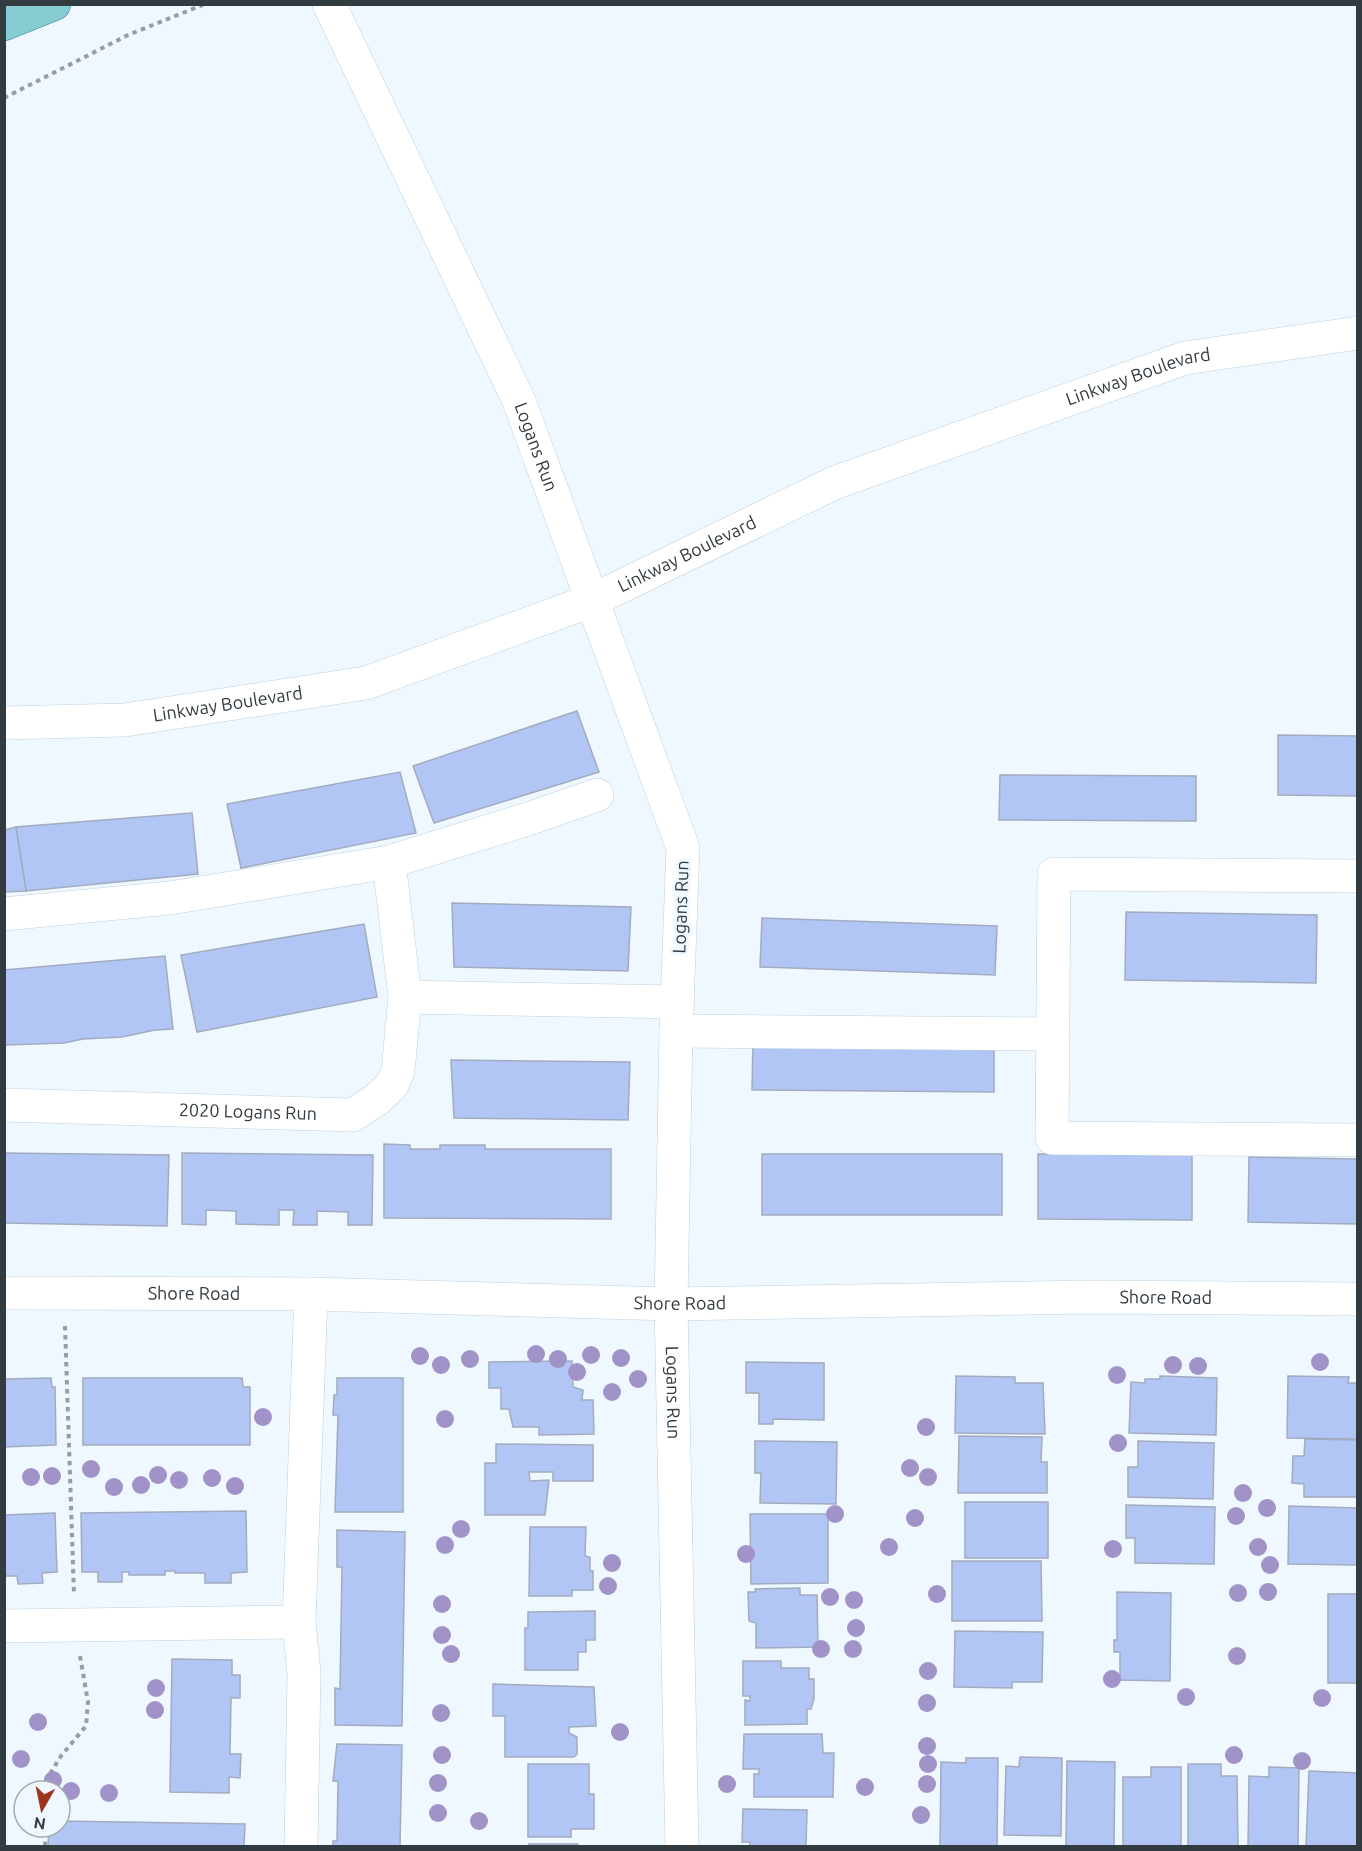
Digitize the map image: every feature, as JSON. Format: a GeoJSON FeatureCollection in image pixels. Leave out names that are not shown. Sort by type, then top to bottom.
{"type":"FeatureCollection","features":[{"type":"Feature","properties":{"kind":"main road"},"geometry":{"type":"LineString","coordinates":[[4,24],[54,4]]}},
{"type":"Feature","properties":{"kind":"street","name":"Logans Run"},"geometry":{"type":"LineString","coordinates":[[328,4],[519,401],[683,848],[671,1304],[682,1846]]}},
{"type":"Feature","properties":{"kind":"street","name":"Linkway Boulevard"},"geometry":{"type":"LineString","coordinates":[[4,723],[125,720],[366,683],[593,600],[834,483],[1185,358],[1358,333]]}},
{"type":"Feature","properties":{"kind":"street"},"geometry":{"type":"LineString","coordinates":[[4,914],[170,898],[389,862],[597,795]]}},
{"type":"Feature","properties":{"kind":"street","name":"2020 Logans Run"},"geometry":{"type":"LineString","coordinates":[[4,1105],[354,1114],[376,1100],[392,1085],[398,1071],[405,997],[389,862]]}},
{"type":"Feature","properties":{"kind":"street"},"geometry":{"type":"LineString","coordinates":[[1358,876],[1054,874],[1052,1138],[1358,1140]]}},
{"type":"Feature","properties":{"kind":"street"},"geometry":{"type":"LineString","coordinates":[[405,997],[677,1016],[1053,1034]]}},
{"type":"Feature","properties":{"kind":"street","name":"Shore Road"},"geometry":{"type":"LineString","coordinates":[[4,1293],[311,1294],[671,1304],[1087,1297],[1358,1299]]}},
{"type":"Feature","properties":{"kind":"street"},"geometry":{"type":"LineString","coordinates":[[301,1846],[304,1673],[299,1622],[311,1294]]}},
{"type":"Feature","properties":{"kind":"street"},"geometry":{"type":"LineString","coordinates":[[4,1626],[299,1622]]}},
{"type":"Feature","properties":{"kind":"path"},"geometry":{"type":"LineString","coordinates":[[4,98],[128,35],[205,4]]}},
{"type":"Feature","properties":{"kind":"path"},"geometry":{"type":"LineString","coordinates":[[48,1779],[60,1756],[86,1726],[88,1702],[75,1625],[64,1293]]}},
{"type":"Feature","properties":{"kind":"building"},"geometry":{"type":"Polygon","coordinates":[[[577,711],[599,772],[434,823],[413,766],[577,711]]]}},
{"type":"Feature","properties":{"kind":"building"},"geometry":{"type":"Polygon","coordinates":[[[1278,735],[1358,736],[1358,796],[1278,795],[1278,735]]]}},
{"type":"Feature","properties":{"kind":"building"},"geometry":{"type":"Polygon","coordinates":[[[400,772],[416,833],[241,868],[227,804],[400,772]]]}},
{"type":"Feature","properties":{"kind":"building"},"geometry":{"type":"Polygon","coordinates":[[[1000,775],[1196,776],[1196,821],[999,820],[1000,775]]]}},
{"type":"Feature","properties":{"kind":"building"},"geometry":{"type":"Polygon","coordinates":[[[192,813],[198,874],[26,891],[16,827],[192,813]]]}},
{"type":"Feature","properties":{"kind":"building"},"geometry":{"type":"Polygon","coordinates":[[[16,827],[26,891],[4,892],[4,830],[16,827]]]}},
{"type":"Feature","properties":{"kind":"building"},"geometry":{"type":"Polygon","coordinates":[[[452,903],[631,907],[628,971],[454,967],[452,903]]]}},
{"type":"Feature","properties":{"kind":"building"},"geometry":{"type":"Polygon","coordinates":[[[1126,912],[1317,915],[1316,983],[1125,980],[1126,912]]]}},
{"type":"Feature","properties":{"kind":"building"},"geometry":{"type":"Polygon","coordinates":[[[762,918],[997,926],[995,975],[760,967],[762,918]]]}},
{"type":"Feature","properties":{"kind":"building"},"geometry":{"type":"Polygon","coordinates":[[[364,924],[377,997],[197,1032],[181,955],[364,924]]]}},
{"type":"Feature","properties":{"kind":"building"},"geometry":{"type":"Polygon","coordinates":[[[165,956],[173,1029],[64,1043],[4,1045],[4,970],[165,956]]]}},
{"type":"Feature","properties":{"kind":"building"},"geometry":{"type":"Polygon","coordinates":[[[753,1038],[994,1048],[994,1092],[752,1090],[753,1038]]]}},
{"type":"Feature","properties":{"kind":"building"},"geometry":{"type":"Polygon","coordinates":[[[451,1060],[630,1062],[628,1120],[454,1118],[451,1060]]]}},
{"type":"Feature","properties":{"kind":"building"},"geometry":{"type":"Polygon","coordinates":[[[384,1144],[410,1145],[410,1149],[440,1149],[440,1145],[485,1145],[485,1149],[611,1149],[611,1219],[384,1218],[384,1144]]]}},
{"type":"Feature","properties":{"kind":"building"},"geometry":{"type":"Polygon","coordinates":[[[4,1153],[169,1155],[167,1226],[4,1223],[4,1153]]]}},
{"type":"Feature","properties":{"kind":"building"},"geometry":{"type":"Polygon","coordinates":[[[182,1153],[373,1155],[372,1225],[348,1225],[348,1212],[317,1211],[317,1225],[293,1225],[294,1210],[279,1210],[279,1225],[236,1224],[236,1211],[206,1210],[206,1225],[182,1224],[182,1153]]]}},
{"type":"Feature","properties":{"kind":"building"},"geometry":{"type":"Polygon","coordinates":[[[762,1154],[1002,1154],[1002,1215],[762,1215],[762,1154]]]}},
{"type":"Feature","properties":{"kind":"building"},"geometry":{"type":"Polygon","coordinates":[[[1038,1154],[1192,1155],[1192,1220],[1038,1219],[1038,1154]]]}},
{"type":"Feature","properties":{"kind":"building"},"geometry":{"type":"Polygon","coordinates":[[[1249,1157],[1358,1159],[1358,1224],[1248,1222],[1249,1157]]]}},
{"type":"Feature","properties":{"kind":"building"},"geometry":{"type":"Polygon","coordinates":[[[572,1361],[573,1387],[583,1390],[582,1400],[593,1400],[594,1434],[539,1435],[539,1427],[513,1427],[509,1409],[501,1409],[501,1388],[489,1388],[489,1362],[572,1361]]]}},
{"type":"Feature","properties":{"kind":"building"},"geometry":{"type":"Polygon","coordinates":[[[746,1362],[824,1363],[824,1420],[773,1419],[773,1424],[759,1424],[759,1393],[746,1393],[746,1362]]]}},
{"type":"Feature","properties":{"kind":"building"},"geometry":{"type":"Polygon","coordinates":[[[956,1376],[1015,1377],[1015,1383],[1043,1383],[1045,1434],[955,1433],[956,1376]]]}},
{"type":"Feature","properties":{"kind":"building"},"geometry":{"type":"Polygon","coordinates":[[[1160,1376],[1217,1378],[1216,1435],[1129,1433],[1131,1382],[1145,1383],[1145,1379],[1160,1379],[1160,1376]]]}},
{"type":"Feature","properties":{"kind":"building"},"geometry":{"type":"Polygon","coordinates":[[[1288,1376],[1349,1377],[1348,1383],[1358,1383],[1358,1439],[1287,1438],[1288,1376]]]}},
{"type":"Feature","properties":{"kind":"building"},"geometry":{"type":"Polygon","coordinates":[[[51,1378],[52,1387],[55,1387],[56,1445],[4,1447],[4,1379],[51,1378]]]}},
{"type":"Feature","properties":{"kind":"building"},"geometry":{"type":"Polygon","coordinates":[[[83,1378],[242,1378],[243,1387],[250,1387],[250,1445],[83,1445],[83,1378]]]}},
{"type":"Feature","properties":{"kind":"building"},"geometry":{"type":"Polygon","coordinates":[[[337,1378],[403,1378],[403,1512],[335,1512],[338,1415],[333,1415],[334,1395],[337,1395],[337,1378]]]}},
{"type":"Feature","properties":{"kind":"building"},"geometry":{"type":"Polygon","coordinates":[[[959,1436],[1042,1437],[1041,1462],[1047,1462],[1047,1493],[958,1493],[959,1436]]]}},
{"type":"Feature","properties":{"kind":"building"},"geometry":{"type":"Polygon","coordinates":[[[1305,1439],[1358,1440],[1358,1497],[1304,1497],[1304,1484],[1292,1483],[1293,1456],[1304,1456],[1305,1439]]]}},
{"type":"Feature","properties":{"kind":"building"},"geometry":{"type":"Polygon","coordinates":[[[755,1441],[837,1442],[836,1504],[760,1503],[761,1473],[755,1473],[755,1441]]]}},
{"type":"Feature","properties":{"kind":"building"},"geometry":{"type":"Polygon","coordinates":[[[1138,1441],[1214,1443],[1213,1499],[1128,1497],[1128,1467],[1138,1467],[1138,1441]]]}},
{"type":"Feature","properties":{"kind":"building"},"geometry":{"type":"Polygon","coordinates":[[[496,1444],[593,1445],[593,1481],[553,1481],[553,1472],[529,1472],[530,1481],[549,1480],[545,1515],[485,1515],[485,1463],[496,1463],[496,1444]]]}},
{"type":"Feature","properties":{"kind":"building"},"geometry":{"type":"Polygon","coordinates":[[[965,1502],[1048,1502],[1048,1558],[965,1558],[965,1502]]]}},
{"type":"Feature","properties":{"kind":"building"},"geometry":{"type":"Polygon","coordinates":[[[1126,1505],[1215,1507],[1214,1564],[1135,1563],[1135,1538],[1126,1538],[1126,1505]]]}},
{"type":"Feature","properties":{"kind":"building"},"geometry":{"type":"Polygon","coordinates":[[[1289,1506],[1358,1508],[1358,1565],[1288,1564],[1289,1506]]]}},
{"type":"Feature","properties":{"kind":"building"},"geometry":{"type":"Polygon","coordinates":[[[246,1511],[247,1572],[231,1573],[231,1583],[205,1583],[205,1573],[175,1573],[175,1571],[165,1571],[165,1575],[129,1575],[129,1572],[122,1572],[122,1582],[98,1582],[98,1572],[82,1572],[81,1513],[246,1511]]]}},
{"type":"Feature","properties":{"kind":"building"},"geometry":{"type":"Polygon","coordinates":[[[55,1513],[57,1572],[42,1573],[43,1583],[18,1584],[17,1576],[4,1576],[4,1515],[55,1513]]]}},
{"type":"Feature","properties":{"kind":"building"},"geometry":{"type":"Polygon","coordinates":[[[750,1514],[828,1514],[828,1583],[751,1584],[750,1514]]]}},
{"type":"Feature","properties":{"kind":"building"},"geometry":{"type":"Polygon","coordinates":[[[530,1527],[586,1527],[585,1556],[590,1557],[593,1590],[572,1590],[572,1596],[529,1596],[530,1527]]]}},
{"type":"Feature","properties":{"kind":"building"},"geometry":{"type":"Polygon","coordinates":[[[337,1530],[405,1532],[402,1726],[335,1725],[335,1688],[340,1689],[342,1567],[337,1567],[337,1530]]]}},
{"type":"Feature","properties":{"kind":"building"},"geometry":{"type":"Polygon","coordinates":[[[952,1561],[1041,1561],[1042,1621],[952,1621],[952,1561]]]}},
{"type":"Feature","properties":{"kind":"building"},"geometry":{"type":"Polygon","coordinates":[[[800,1588],[800,1595],[817,1595],[818,1647],[756,1648],[756,1623],[749,1621],[748,1592],[756,1592],[755,1589],[800,1588]]]}},
{"type":"Feature","properties":{"kind":"building"},"geometry":{"type":"Polygon","coordinates":[[[1117,1592],[1171,1593],[1170,1681],[1120,1680],[1120,1652],[1114,1652],[1114,1640],[1117,1640],[1117,1592]]]}},
{"type":"Feature","properties":{"kind":"building"},"geometry":{"type":"Polygon","coordinates":[[[1328,1594],[1358,1594],[1358,1683],[1328,1683],[1328,1594]]]}},
{"type":"Feature","properties":{"kind":"building"},"geometry":{"type":"Polygon","coordinates":[[[595,1611],[595,1640],[586,1640],[586,1652],[578,1652],[578,1670],[525,1670],[525,1628],[528,1628],[528,1612],[595,1611]]]}},
{"type":"Feature","properties":{"kind":"building"},"geometry":{"type":"Polygon","coordinates":[[[955,1631],[1043,1632],[1042,1682],[1012,1682],[1012,1688],[954,1687],[955,1631]]]}},
{"type":"Feature","properties":{"kind":"building"},"geometry":{"type":"Polygon","coordinates":[[[172,1659],[232,1660],[232,1675],[240,1675],[240,1698],[231,1698],[230,1754],[241,1754],[240,1778],[229,1777],[229,1793],[170,1792],[172,1659]]]}},
{"type":"Feature","properties":{"kind":"building"},"geometry":{"type":"Polygon","coordinates":[[[743,1661],[781,1661],[781,1668],[809,1668],[809,1679],[814,1679],[814,1699],[811,1709],[807,1709],[807,1724],[745,1725],[745,1700],[750,1701],[750,1696],[743,1696],[743,1661]]]}},
{"type":"Feature","properties":{"kind":"building"},"geometry":{"type":"Polygon","coordinates":[[[493,1684],[594,1687],[596,1726],[569,1727],[569,1733],[577,1737],[577,1754],[574,1757],[505,1757],[505,1716],[493,1716],[493,1684]]]}},
{"type":"Feature","properties":{"kind":"building"},"geometry":{"type":"Polygon","coordinates":[[[744,1734],[822,1734],[823,1753],[834,1753],[833,1797],[754,1797],[754,1774],[759,1774],[759,1769],[743,1769],[744,1734]]]}},
{"type":"Feature","properties":{"kind":"building"},"geometry":{"type":"Polygon","coordinates":[[[337,1744],[402,1745],[400,1846],[333,1846],[333,1841],[337,1841],[338,1781],[333,1781],[337,1744]]]}},
{"type":"Feature","properties":{"kind":"building"},"geometry":{"type":"Polygon","coordinates":[[[1020,1757],[1062,1758],[1061,1836],[1004,1835],[1006,1766],[1019,1767],[1020,1757]]]}},
{"type":"Feature","properties":{"kind":"building"},"geometry":{"type":"Polygon","coordinates":[[[966,1758],[998,1758],[997,1846],[940,1846],[941,1762],[966,1763],[966,1758]]]}},
{"type":"Feature","properties":{"kind":"building"},"geometry":{"type":"Polygon","coordinates":[[[1067,1761],[1115,1762],[1114,1846],[1066,1846],[1067,1761]]]}},
{"type":"Feature","properties":{"kind":"building"},"geometry":{"type":"Polygon","coordinates":[[[528,1764],[589,1764],[589,1794],[594,1794],[594,1829],[571,1829],[571,1837],[528,1837],[528,1764]]]}},
{"type":"Feature","properties":{"kind":"building"},"geometry":{"type":"Polygon","coordinates":[[[1188,1764],[1221,1764],[1221,1776],[1237,1776],[1238,1846],[1188,1846],[1188,1764]]]}},
{"type":"Feature","properties":{"kind":"building"},"geometry":{"type":"Polygon","coordinates":[[[1151,1767],[1181,1767],[1181,1846],[1123,1846],[1123,1777],[1151,1777],[1151,1767]]]}},
{"type":"Feature","properties":{"kind":"building"},"geometry":{"type":"Polygon","coordinates":[[[1269,1767],[1299,1768],[1298,1846],[1248,1846],[1249,1776],[1269,1777],[1269,1767]]]}},
{"type":"Feature","properties":{"kind":"building"},"geometry":{"type":"Polygon","coordinates":[[[1309,1771],[1358,1773],[1358,1846],[1306,1846],[1309,1771]]]}},
{"type":"Feature","properties":{"kind":"building"},"geometry":{"type":"Polygon","coordinates":[[[743,1809],[807,1810],[806,1846],[750,1846],[750,1842],[742,1842],[743,1809]]]}},
{"type":"Feature","properties":{"kind":"building"},"geometry":{"type":"Polygon","coordinates":[[[72,1821],[245,1824],[244,1846],[48,1846],[48,1839],[72,1839],[72,1821]]]}},
{"type":"Feature","properties":{"kind":"building"},"geometry":{"type":"Polygon","coordinates":[[[529,1844],[578,1844],[578,1846],[529,1846],[529,1844]]]}}]}
